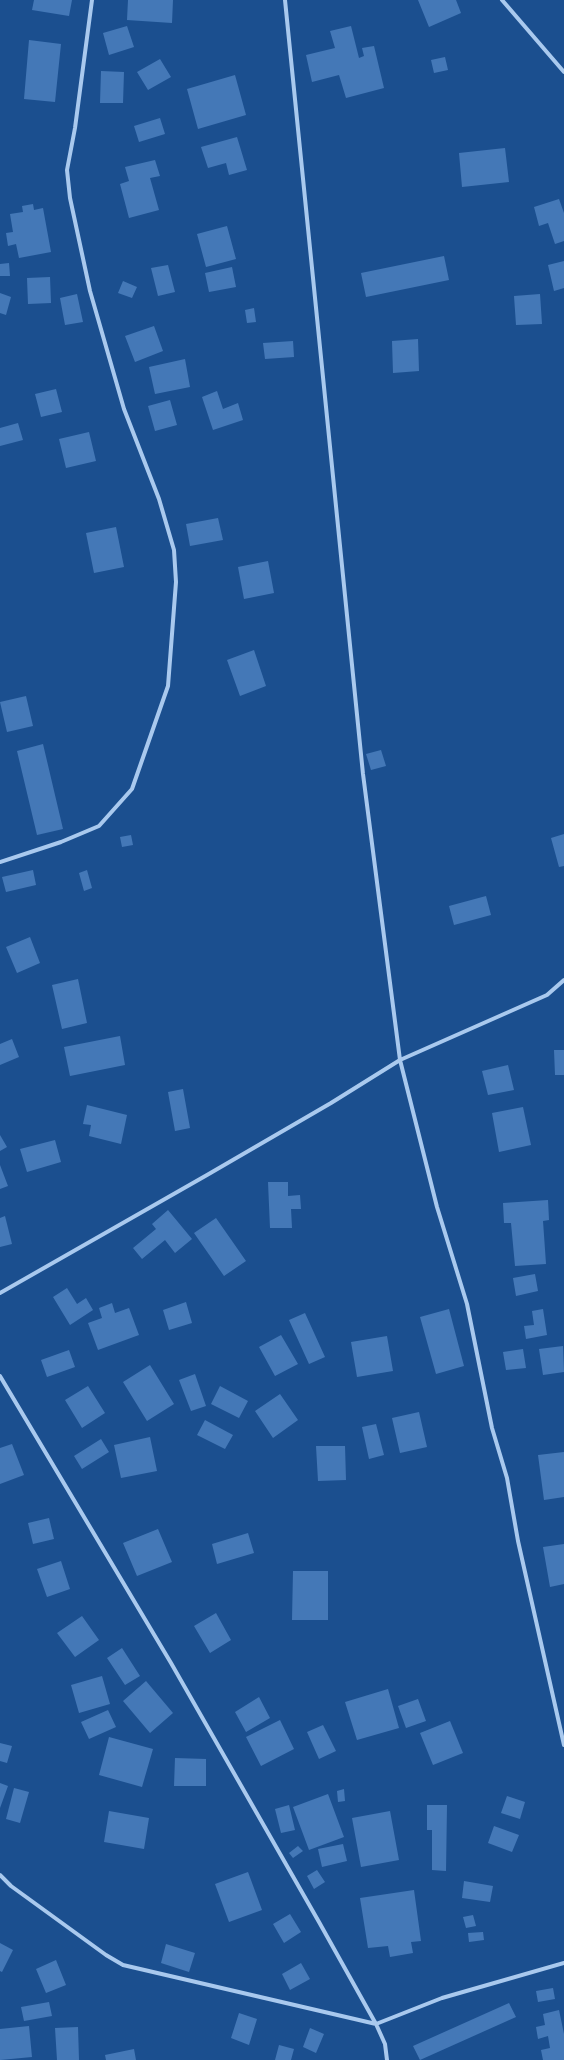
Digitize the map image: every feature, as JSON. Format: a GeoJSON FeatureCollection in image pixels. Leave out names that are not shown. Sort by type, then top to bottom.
{"type":"FeatureCollection","features":[{"type":"Feature","properties":{"kind":"street"},"geometry":{"type":"LineString","coordinates":[[0,862],[61,842],[99,826],[132,789],[168,686],[176,582],[174,550],[159,499],[124,409],[90,291],[70,198],[67,170],[75,128],[92,0]]}},
{"type":"Feature","properties":{"kind":"street"},"geometry":{"type":"LineString","coordinates":[[285,0],[363,774],[400,1060],[436,1207],[468,1304],[492,1428],[507,1478],[518,1541],[564,1745]]}},
{"type":"Feature","properties":{"kind":"street"},"geometry":{"type":"LineString","coordinates":[[502,0],[564,72]]}},
{"type":"Feature","properties":{"kind":"street"},"geometry":{"type":"LineString","coordinates":[[0,1293],[332,1103],[400,1060],[547,995],[564,980]]}},
{"type":"Feature","properties":{"kind":"street"},"geometry":{"type":"LineString","coordinates":[[0,1376],[171,1663],[376,2024],[384,2044],[387,2060]]}},
{"type":"Feature","properties":{"kind":"street"},"geometry":{"type":"LineString","coordinates":[[0,1875],[11,1886],[122,1965],[376,2024],[442,1998],[564,1963]]}},
{"type":"Feature","properties":{"kind":"building"},"geometry":{"type":"Polygon","coordinates":[[[34,0],[72,0],[69,16],[32,10],[34,0]]]}},
{"type":"Feature","properties":{"kind":"building"},"geometry":{"type":"Polygon","coordinates":[[[128,0],[173,0],[172,23],[127,20],[128,0]]]}},
{"type":"Feature","properties":{"kind":"building"},"geometry":{"type":"Polygon","coordinates":[[[418,0],[456,0],[461,13],[429,27],[418,0]]]}},
{"type":"Feature","properties":{"kind":"building"},"geometry":{"type":"Polygon","coordinates":[[[127,26],[134,47],[109,55],[103,33],[127,26]]]}},
{"type":"Feature","properties":{"kind":"building"},"geometry":{"type":"Polygon","coordinates":[[[351,26],[359,58],[364,56],[362,48],[374,46],[384,88],[346,98],[339,75],[312,82],[306,55],[335,48],[330,31],[351,26]]]}},
{"type":"Feature","properties":{"kind":"building"},"geometry":{"type":"Polygon","coordinates":[[[29,40],[61,44],[55,102],[24,99],[29,40]]]}},
{"type":"Feature","properties":{"kind":"building"},"geometry":{"type":"Polygon","coordinates":[[[445,57],[448,70],[434,73],[431,60],[445,57]]]}},
{"type":"Feature","properties":{"kind":"building"},"geometry":{"type":"Polygon","coordinates":[[[160,59],[171,77],[148,90],[137,72],[160,59]]]}},
{"type":"Feature","properties":{"kind":"building"},"geometry":{"type":"Polygon","coordinates":[[[101,71],[124,72],[123,103],[100,103],[101,71]]]}},
{"type":"Feature","properties":{"kind":"building"},"geometry":{"type":"Polygon","coordinates":[[[235,75],[246,115],[198,129],[187,89],[235,75]]]}},
{"type":"Feature","properties":{"kind":"building"},"geometry":{"type":"Polygon","coordinates":[[[160,118],[165,134],[139,142],[134,126],[160,118]]]}},
{"type":"Feature","properties":{"kind":"building"},"geometry":{"type":"Polygon","coordinates":[[[237,137],[247,170],[229,175],[226,163],[208,168],[201,147],[237,137]]]}},
{"type":"Feature","properties":{"kind":"building"},"geometry":{"type":"Polygon","coordinates":[[[505,148],[509,182],[462,187],[459,153],[505,148]]]}},
{"type":"Feature","properties":{"kind":"building"},"geometry":{"type":"Polygon","coordinates":[[[155,160],[160,176],[150,178],[159,210],[129,218],[120,184],[129,181],[125,167],[155,160]]]}},
{"type":"Feature","properties":{"kind":"building"},"geometry":{"type":"Polygon","coordinates":[[[559,199],[564,213],[564,241],[555,244],[548,223],[539,226],[534,207],[559,199]]]}},
{"type":"Feature","properties":{"kind":"building"},"geometry":{"type":"Polygon","coordinates":[[[33,204],[34,210],[43,208],[51,252],[19,258],[16,244],[8,246],[6,233],[13,232],[10,214],[23,212],[22,206],[33,204]]]}},
{"type":"Feature","properties":{"kind":"building"},"geometry":{"type":"Polygon","coordinates":[[[227,226],[236,259],[206,267],[197,234],[227,226]]]}},
{"type":"Feature","properties":{"kind":"building"},"geometry":{"type":"Polygon","coordinates":[[[444,256],[449,280],[366,297],[361,273],[444,256]]]}},
{"type":"Feature","properties":{"kind":"building"},"geometry":{"type":"Polygon","coordinates":[[[564,261],[564,288],[554,291],[548,265],[564,261]]]}},
{"type":"Feature","properties":{"kind":"building"},"geometry":{"type":"Polygon","coordinates":[[[9,263],[10,276],[0,276],[0,264],[9,263]]]}},
{"type":"Feature","properties":{"kind":"building"},"geometry":{"type":"Polygon","coordinates":[[[168,265],[175,292],[158,296],[151,268],[168,265]]]}},
{"type":"Feature","properties":{"kind":"building"},"geometry":{"type":"Polygon","coordinates":[[[232,267],[236,287],[209,292],[205,273],[232,267]]]}},
{"type":"Feature","properties":{"kind":"building"},"geometry":{"type":"Polygon","coordinates":[[[50,277],[51,303],[28,304],[27,278],[50,277]]]}},
{"type":"Feature","properties":{"kind":"building"},"geometry":{"type":"Polygon","coordinates":[[[123,281],[137,287],[132,298],[118,293],[123,281]]]}},
{"type":"Feature","properties":{"kind":"building"},"geometry":{"type":"Polygon","coordinates":[[[0,293],[11,297],[6,315],[0,313],[0,293]]]}},
{"type":"Feature","properties":{"kind":"building"},"geometry":{"type":"Polygon","coordinates":[[[77,294],[83,322],[65,325],[60,298],[77,294]]]}},
{"type":"Feature","properties":{"kind":"building"},"geometry":{"type":"Polygon","coordinates":[[[540,294],[542,324],[516,325],[514,296],[540,294]]]}},
{"type":"Feature","properties":{"kind":"building"},"geometry":{"type":"Polygon","coordinates":[[[254,308],[256,322],[247,323],[245,310],[254,308]]]}},
{"type":"Feature","properties":{"kind":"building"},"geometry":{"type":"Polygon","coordinates":[[[154,326],[163,351],[135,362],[125,336],[154,326]]]}},
{"type":"Feature","properties":{"kind":"building"},"geometry":{"type":"Polygon","coordinates":[[[418,339],[419,371],[393,373],[392,341],[418,339]]]}},
{"type":"Feature","properties":{"kind":"building"},"geometry":{"type":"Polygon","coordinates":[[[293,341],[294,357],[265,359],[263,343],[293,341]]]}},
{"type":"Feature","properties":{"kind":"building"},"geometry":{"type":"Polygon","coordinates":[[[185,359],[190,387],[155,394],[149,367],[185,359]]]}},
{"type":"Feature","properties":{"kind":"building"},"geometry":{"type":"Polygon","coordinates":[[[56,389],[62,412],[41,417],[35,394],[56,389]]]}},
{"type":"Feature","properties":{"kind":"building"},"geometry":{"type":"Polygon","coordinates":[[[217,391],[223,409],[238,403],[243,420],[213,430],[202,397],[217,391]]]}},
{"type":"Feature","properties":{"kind":"building"},"geometry":{"type":"Polygon","coordinates":[[[170,400],[177,425],[155,431],[148,406],[170,400]]]}},
{"type":"Feature","properties":{"kind":"building"},"geometry":{"type":"Polygon","coordinates":[[[18,423],[23,440],[0,446],[0,428],[18,423]]]}},
{"type":"Feature","properties":{"kind":"building"},"geometry":{"type":"Polygon","coordinates":[[[89,432],[96,461],[66,468],[59,439],[89,432]]]}},
{"type":"Feature","properties":{"kind":"building"},"geometry":{"type":"Polygon","coordinates":[[[218,518],[223,540],[190,546],[186,524],[218,518]]]}},
{"type":"Feature","properties":{"kind":"building"},"geometry":{"type":"Polygon","coordinates":[[[116,527],[124,567],[94,573],[86,533],[116,527]]]}},
{"type":"Feature","properties":{"kind":"building"},"geometry":{"type":"Polygon","coordinates":[[[268,561],[274,593],[244,599],[238,567],[268,561]]]}},
{"type":"Feature","properties":{"kind":"building"},"geometry":{"type":"Polygon","coordinates":[[[254,650],[266,686],[240,696],[227,660],[254,650]]]}},
{"type":"Feature","properties":{"kind":"building"},"geometry":{"type":"Polygon","coordinates":[[[26,696],[33,726],[7,732],[0,702],[26,696]]]}},
{"type":"Feature","properties":{"kind":"building"},"geometry":{"type":"Polygon","coordinates":[[[43,744],[63,829],[37,835],[17,751],[43,744]]]}},
{"type":"Feature","properties":{"kind":"building"},"geometry":{"type":"Polygon","coordinates":[[[381,750],[386,766],[371,770],[366,754],[381,750]]]}},
{"type":"Feature","properties":{"kind":"building"},"geometry":{"type":"Polygon","coordinates":[[[564,834],[564,866],[559,867],[551,838],[564,834]]]}},
{"type":"Feature","properties":{"kind":"building"},"geometry":{"type":"Polygon","coordinates":[[[131,835],[133,845],[122,847],[120,837],[131,835]]]}},
{"type":"Feature","properties":{"kind":"building"},"geometry":{"type":"Polygon","coordinates":[[[33,870],[36,885],[6,892],[2,877],[33,870]]]}},
{"type":"Feature","properties":{"kind":"building"},"geometry":{"type":"Polygon","coordinates":[[[87,870],[92,888],[84,891],[79,873],[87,870]]]}},
{"type":"Feature","properties":{"kind":"building"},"geometry":{"type":"Polygon","coordinates":[[[486,896],[491,915],[454,925],[449,906],[486,896]]]}},
{"type":"Feature","properties":{"kind":"building"},"geometry":{"type":"Polygon","coordinates":[[[30,937],[40,963],[17,973],[6,947],[30,937]]]}},
{"type":"Feature","properties":{"kind":"building"},"geometry":{"type":"Polygon","coordinates":[[[78,979],[87,1023],[62,1029],[52,985],[78,979]]]}},
{"type":"Feature","properties":{"kind":"building"},"geometry":{"type":"Polygon","coordinates":[[[120,1036],[125,1065],[70,1076],[64,1047],[120,1036]]]}},
{"type":"Feature","properties":{"kind":"building"},"geometry":{"type":"Polygon","coordinates":[[[12,1039],[19,1057],[0,1065],[0,1044],[12,1039]]]}},
{"type":"Feature","properties":{"kind":"building"},"geometry":{"type":"Polygon","coordinates":[[[554,1050],[564,1050],[564,1075],[555,1075],[554,1050]]]}},
{"type":"Feature","properties":{"kind":"building"},"geometry":{"type":"Polygon","coordinates":[[[508,1065],[514,1090],[488,1095],[482,1071],[508,1065]]]}},
{"type":"Feature","properties":{"kind":"building"},"geometry":{"type":"Polygon","coordinates":[[[183,1089],[190,1128],[175,1131],[168,1092],[183,1089]]]}},
{"type":"Feature","properties":{"kind":"building"},"geometry":{"type":"Polygon","coordinates":[[[87,1105],[127,1115],[121,1144],[89,1136],[91,1125],[83,1124],[87,1105]]]}},
{"type":"Feature","properties":{"kind":"building"},"geometry":{"type":"Polygon","coordinates":[[[523,1107],[531,1145],[499,1152],[492,1113],[523,1107]]]}},
{"type":"Feature","properties":{"kind":"building"},"geometry":{"type":"Polygon","coordinates":[[[0,1135],[7,1147],[0,1151],[0,1135]]]}},
{"type":"Feature","properties":{"kind":"building"},"geometry":{"type":"Polygon","coordinates":[[[55,1140],[61,1162],[27,1172],[20,1149],[55,1140]]]}},
{"type":"Feature","properties":{"kind":"building"},"geometry":{"type":"Polygon","coordinates":[[[0,1165],[8,1186],[0,1189],[0,1165]]]}},
{"type":"Feature","properties":{"kind":"building"},"geometry":{"type":"Polygon","coordinates":[[[268,1182],[288,1182],[288,1196],[300,1195],[301,1209],[291,1209],[292,1228],[270,1228],[268,1182]]]}},
{"type":"Feature","properties":{"kind":"building"},"geometry":{"type":"Polygon","coordinates":[[[548,1200],[549,1220],[543,1221],[546,1264],[515,1266],[511,1223],[504,1223],[503,1203],[548,1200]]]}},
{"type":"Feature","properties":{"kind":"building"},"geometry":{"type":"Polygon","coordinates":[[[168,1210],[192,1239],[175,1253],[165,1240],[142,1259],[133,1248],[156,1229],[152,1224],[168,1210]]]}},
{"type":"Feature","properties":{"kind":"building"},"geometry":{"type":"Polygon","coordinates":[[[5,1216],[12,1244],[0,1247],[0,1218],[5,1216]]]}},
{"type":"Feature","properties":{"kind":"building"},"geometry":{"type":"Polygon","coordinates":[[[216,1218],[246,1261],[224,1276],[194,1233],[216,1218]]]}},
{"type":"Feature","properties":{"kind":"building"},"geometry":{"type":"Polygon","coordinates":[[[535,1274],[538,1291],[516,1296],[513,1278],[535,1274]]]}},
{"type":"Feature","properties":{"kind":"building"},"geometry":{"type":"Polygon","coordinates":[[[67,1288],[77,1304],[86,1298],[93,1310],[70,1325],[53,1297],[67,1288]]]}},
{"type":"Feature","properties":{"kind":"building"},"geometry":{"type":"Polygon","coordinates":[[[186,1302],[192,1323],[169,1330],[163,1310],[186,1302]]]}},
{"type":"Feature","properties":{"kind":"building"},"geometry":{"type":"Polygon","coordinates":[[[112,1303],[115,1313],[129,1308],[139,1335],[98,1350],[88,1323],[102,1318],[99,1308],[112,1303]]]}},
{"type":"Feature","properties":{"kind":"building"},"geometry":{"type":"Polygon","coordinates":[[[449,1309],[464,1366],[436,1374],[420,1317],[449,1309]]]}},
{"type":"Feature","properties":{"kind":"building"},"geometry":{"type":"Polygon","coordinates":[[[543,1309],[547,1335],[526,1339],[524,1326],[534,1325],[532,1311],[543,1309]]]}},
{"type":"Feature","properties":{"kind":"building"},"geometry":{"type":"Polygon","coordinates":[[[305,1313],[325,1357],[309,1364],[289,1320],[305,1313]]]}},
{"type":"Feature","properties":{"kind":"building"},"geometry":{"type":"Polygon","coordinates":[[[281,1335],[298,1364],[275,1376],[259,1347],[281,1335]]]}},
{"type":"Feature","properties":{"kind":"building"},"geometry":{"type":"Polygon","coordinates":[[[387,1336],[393,1371],[357,1377],[351,1342],[387,1336]]]}},
{"type":"Feature","properties":{"kind":"building"},"geometry":{"type":"Polygon","coordinates":[[[563,1346],[564,1372],[543,1375],[539,1349],[563,1346]]]}},
{"type":"Feature","properties":{"kind":"building"},"geometry":{"type":"Polygon","coordinates":[[[523,1349],[526,1368],[506,1370],[503,1352],[523,1349]]]}},
{"type":"Feature","properties":{"kind":"building"},"geometry":{"type":"Polygon","coordinates":[[[69,1350],[75,1367],[47,1377],[41,1360],[69,1350]]]}},
{"type":"Feature","properties":{"kind":"building"},"geometry":{"type":"Polygon","coordinates":[[[150,1365],[174,1404],[147,1421],[123,1382],[150,1365]]]}},
{"type":"Feature","properties":{"kind":"building"},"geometry":{"type":"Polygon","coordinates":[[[195,1374],[206,1406],[191,1411],[179,1380],[195,1374]]]}},
{"type":"Feature","properties":{"kind":"building"},"geometry":{"type":"Polygon","coordinates":[[[88,1386],[105,1413],[82,1428],[65,1400],[88,1386]]]}},
{"type":"Feature","properties":{"kind":"building"},"geometry":{"type":"Polygon","coordinates":[[[220,1386],[248,1401],[239,1418],[211,1404],[220,1386]]]}},
{"type":"Feature","properties":{"kind":"building"},"geometry":{"type":"Polygon","coordinates":[[[280,1394],[298,1420],[273,1438],[255,1411],[280,1394]]]}},
{"type":"Feature","properties":{"kind":"building"},"geometry":{"type":"Polygon","coordinates":[[[419,1412],[427,1447],[400,1453],[392,1418],[419,1412]]]}},
{"type":"Feature","properties":{"kind":"building"},"geometry":{"type":"Polygon","coordinates":[[[205,1420],[233,1435],[225,1449],[197,1435],[205,1420]]]}},
{"type":"Feature","properties":{"kind":"building"},"geometry":{"type":"Polygon","coordinates":[[[376,1424],[384,1455],[369,1459],[362,1427],[376,1424]]]}},
{"type":"Feature","properties":{"kind":"building"},"geometry":{"type":"Polygon","coordinates":[[[150,1437],[157,1471],[121,1478],[114,1445],[150,1437]]]}},
{"type":"Feature","properties":{"kind":"building"},"geometry":{"type":"Polygon","coordinates":[[[101,1439],[109,1452],[82,1469],[74,1456],[101,1439]]]}},
{"type":"Feature","properties":{"kind":"building"},"geometry":{"type":"Polygon","coordinates":[[[12,1444],[24,1475],[0,1484],[0,1448],[12,1444]]]}},
{"type":"Feature","properties":{"kind":"building"},"geometry":{"type":"Polygon","coordinates":[[[316,1446],[345,1446],[346,1480],[318,1481],[316,1446]]]}},
{"type":"Feature","properties":{"kind":"building"},"geometry":{"type":"Polygon","coordinates":[[[564,1452],[564,1497],[544,1500],[538,1455],[564,1452]]]}},
{"type":"Feature","properties":{"kind":"building"},"geometry":{"type":"Polygon","coordinates":[[[49,1518],[54,1539],[33,1544],[28,1523],[49,1518]]]}},
{"type":"Feature","properties":{"kind":"building"},"geometry":{"type":"Polygon","coordinates":[[[158,1529],[172,1562],[137,1576],[123,1543],[158,1529]]]}},
{"type":"Feature","properties":{"kind":"building"},"geometry":{"type":"Polygon","coordinates":[[[248,1533],[254,1553],[217,1564],[212,1544],[248,1533]]]}},
{"type":"Feature","properties":{"kind":"building"},"geometry":{"type":"Polygon","coordinates":[[[564,1544],[564,1584],[550,1587],[543,1547],[564,1544]]]}},
{"type":"Feature","properties":{"kind":"building"},"geometry":{"type":"Polygon","coordinates":[[[61,1561],[70,1589],[47,1597],[37,1569],[61,1561]]]}},
{"type":"Feature","properties":{"kind":"building"},"geometry":{"type":"Polygon","coordinates":[[[293,1571],[328,1571],[328,1620],[292,1620],[293,1571]]]}},
{"type":"Feature","properties":{"kind":"building"},"geometry":{"type":"Polygon","coordinates":[[[216,1613],[231,1640],[210,1653],[194,1626],[216,1613]]]}},
{"type":"Feature","properties":{"kind":"building"},"geometry":{"type":"Polygon","coordinates":[[[82,1616],[99,1640],[75,1657],[57,1633],[82,1616]]]}},
{"type":"Feature","properties":{"kind":"building"},"geometry":{"type":"Polygon","coordinates":[[[122,1648],[140,1676],[125,1685],[107,1658],[122,1648]]]}},
{"type":"Feature","properties":{"kind":"building"},"geometry":{"type":"Polygon","coordinates":[[[102,1676],[110,1704],[79,1713],[71,1685],[102,1676]]]}},
{"type":"Feature","properties":{"kind":"building"},"geometry":{"type":"Polygon","coordinates":[[[146,1681],[173,1713],[150,1733],[123,1701],[146,1681]]]}},
{"type":"Feature","properties":{"kind":"building"},"geometry":{"type":"Polygon","coordinates":[[[388,1689],[399,1728],[357,1740],[345,1702],[388,1689]]]}},
{"type":"Feature","properties":{"kind":"building"},"geometry":{"type":"Polygon","coordinates":[[[259,1697],[270,1718],[246,1732],[235,1712],[259,1697]]]}},
{"type":"Feature","properties":{"kind":"building"},"geometry":{"type":"Polygon","coordinates":[[[418,1699],[426,1721],[406,1728],[398,1706],[418,1699]]]}},
{"type":"Feature","properties":{"kind":"building"},"geometry":{"type":"Polygon","coordinates":[[[108,1710],[116,1727],[89,1739],[81,1722],[108,1710]]]}},
{"type":"Feature","properties":{"kind":"building"},"geometry":{"type":"Polygon","coordinates":[[[280,1720],[294,1749],[261,1766],[246,1737],[280,1720]]]}},
{"type":"Feature","properties":{"kind":"building"},"geometry":{"type":"Polygon","coordinates":[[[450,1721],[463,1753],[433,1765],[420,1733],[450,1721]]]}},
{"type":"Feature","properties":{"kind":"building"},"geometry":{"type":"Polygon","coordinates":[[[323,1725],[336,1751],[319,1759],[307,1732],[323,1725]]]}},
{"type":"Feature","properties":{"kind":"building"},"geometry":{"type":"Polygon","coordinates":[[[109,1737],[153,1749],[142,1787],[99,1775],[109,1737]]]}},
{"type":"Feature","properties":{"kind":"building"},"geometry":{"type":"Polygon","coordinates":[[[0,1743],[12,1746],[7,1763],[0,1761],[0,1743]]]}},
{"type":"Feature","properties":{"kind":"building"},"geometry":{"type":"Polygon","coordinates":[[[175,1758],[206,1759],[206,1786],[174,1786],[175,1758]]]}},
{"type":"Feature","properties":{"kind":"building"},"geometry":{"type":"Polygon","coordinates":[[[0,1783],[8,1786],[0,1808],[0,1783]]]}},
{"type":"Feature","properties":{"kind":"building"},"geometry":{"type":"Polygon","coordinates":[[[14,1788],[29,1792],[20,1823],[6,1819],[14,1788]]]}},
{"type":"Feature","properties":{"kind":"building"},"geometry":{"type":"Polygon","coordinates":[[[344,1789],[345,1801],[338,1802],[337,1791],[344,1789]]]}},
{"type":"Feature","properties":{"kind":"building"},"geometry":{"type":"Polygon","coordinates":[[[328,1794],[344,1837],[309,1850],[293,1807],[328,1794]]]}},
{"type":"Feature","properties":{"kind":"building"},"geometry":{"type":"Polygon","coordinates":[[[507,1796],[525,1802],[520,1819],[501,1813],[507,1796]]]}},
{"type":"Feature","properties":{"kind":"building"},"geometry":{"type":"Polygon","coordinates":[[[289,1805],[295,1830],[281,1833],[275,1809],[289,1805]]]}},
{"type":"Feature","properties":{"kind":"building"},"geometry":{"type":"Polygon","coordinates":[[[427,1805],[447,1805],[446,1871],[432,1870],[432,1830],[427,1830],[427,1805]]]}},
{"type":"Feature","properties":{"kind":"building"},"geometry":{"type":"Polygon","coordinates":[[[109,1811],[149,1818],[144,1849],[104,1842],[109,1811]]]}},
{"type":"Feature","properties":{"kind":"building"},"geometry":{"type":"Polygon","coordinates":[[[390,1811],[399,1860],[361,1867],[352,1818],[390,1811]]]}},
{"type":"Feature","properties":{"kind":"building"},"geometry":{"type":"Polygon","coordinates":[[[494,1826],[519,1835],[512,1852],[488,1843],[494,1826]]]}},
{"type":"Feature","properties":{"kind":"building"},"geometry":{"type":"Polygon","coordinates":[[[343,1844],[347,1861],[322,1867],[318,1849],[343,1844]]]}},
{"type":"Feature","properties":{"kind":"building"},"geometry":{"type":"Polygon","coordinates":[[[298,1846],[303,1851],[293,1858],[289,1853],[298,1846]]]}},
{"type":"Feature","properties":{"kind":"building"},"geometry":{"type":"Polygon","coordinates":[[[317,1870],[325,1882],[314,1889],[307,1876],[317,1870]]]}},
{"type":"Feature","properties":{"kind":"building"},"geometry":{"type":"Polygon","coordinates":[[[248,1872],[262,1910],[229,1922],[215,1884],[248,1872]]]}},
{"type":"Feature","properties":{"kind":"building"},"geometry":{"type":"Polygon","coordinates":[[[464,1881],[493,1886],[490,1902],[462,1898],[464,1881]]]}},
{"type":"Feature","properties":{"kind":"building"},"geometry":{"type":"Polygon","coordinates":[[[414,1890],[421,1941],[411,1942],[413,1953],[390,1957],[388,1946],[368,1948],[360,1898],[414,1890]]]}},
{"type":"Feature","properties":{"kind":"building"},"geometry":{"type":"Polygon","coordinates":[[[290,1914],[301,1932],[284,1943],[273,1924],[290,1914]]]}},
{"type":"Feature","properties":{"kind":"building"},"geometry":{"type":"Polygon","coordinates":[[[473,1915],[476,1926],[466,1928],[463,1917],[473,1915]]]}},
{"type":"Feature","properties":{"kind":"building"},"geometry":{"type":"Polygon","coordinates":[[[483,1932],[484,1940],[469,1942],[468,1933],[483,1932]]]}},
{"type":"Feature","properties":{"kind":"building"},"geometry":{"type":"Polygon","coordinates":[[[0,1943],[13,1950],[2,1972],[0,1971],[0,1943]]]}},
{"type":"Feature","properties":{"kind":"building"},"geometry":{"type":"Polygon","coordinates":[[[166,1944],[195,1953],[189,1972],[161,1963],[166,1944]]]}},
{"type":"Feature","properties":{"kind":"building"},"geometry":{"type":"Polygon","coordinates":[[[56,1960],[66,1985],[46,1993],[36,1969],[56,1960]]]}},
{"type":"Feature","properties":{"kind":"building"},"geometry":{"type":"Polygon","coordinates":[[[301,1963],[310,1979],[290,1990],[282,1974],[301,1963]]]}},
{"type":"Feature","properties":{"kind":"building"},"geometry":{"type":"Polygon","coordinates":[[[553,1988],[555,1999],[538,2002],[536,1991],[553,1988]]]}},
{"type":"Feature","properties":{"kind":"building"},"geometry":{"type":"Polygon","coordinates":[[[49,2002],[52,2016],[24,2021],[21,2007],[49,2002]]]}},
{"type":"Feature","properties":{"kind":"building"},"geometry":{"type":"Polygon","coordinates":[[[509,2003],[516,2017],[420,2060],[413,2046],[509,2003]]]}},
{"type":"Feature","properties":{"kind":"building"},"geometry":{"type":"Polygon","coordinates":[[[559,2010],[564,2034],[564,2060],[543,2060],[541,2050],[550,2048],[548,2036],[538,2039],[536,2027],[545,2025],[543,2014],[559,2010]]]}},
{"type":"Feature","properties":{"kind":"building"},"geometry":{"type":"Polygon","coordinates":[[[239,2013],[257,2019],[249,2045],[231,2038],[239,2013]]]}},
{"type":"Feature","properties":{"kind":"building"},"geometry":{"type":"Polygon","coordinates":[[[29,2026],[32,2057],[0,2060],[0,2029],[29,2026]]]}},
{"type":"Feature","properties":{"kind":"building"},"geometry":{"type":"Polygon","coordinates":[[[78,2027],[79,2060],[57,2060],[55,2028],[78,2027]]]}},
{"type":"Feature","properties":{"kind":"building"},"geometry":{"type":"Polygon","coordinates":[[[310,2028],[324,2034],[316,2053],[303,2047],[310,2028]]]}},
{"type":"Feature","properties":{"kind":"building"},"geometry":{"type":"Polygon","coordinates":[[[279,2045],[294,2049],[291,2060],[275,2060],[279,2045]]]}},
{"type":"Feature","properties":{"kind":"building"},"geometry":{"type":"Polygon","coordinates":[[[134,2049],[136,2060],[106,2060],[105,2055],[134,2049]]]}}]}
